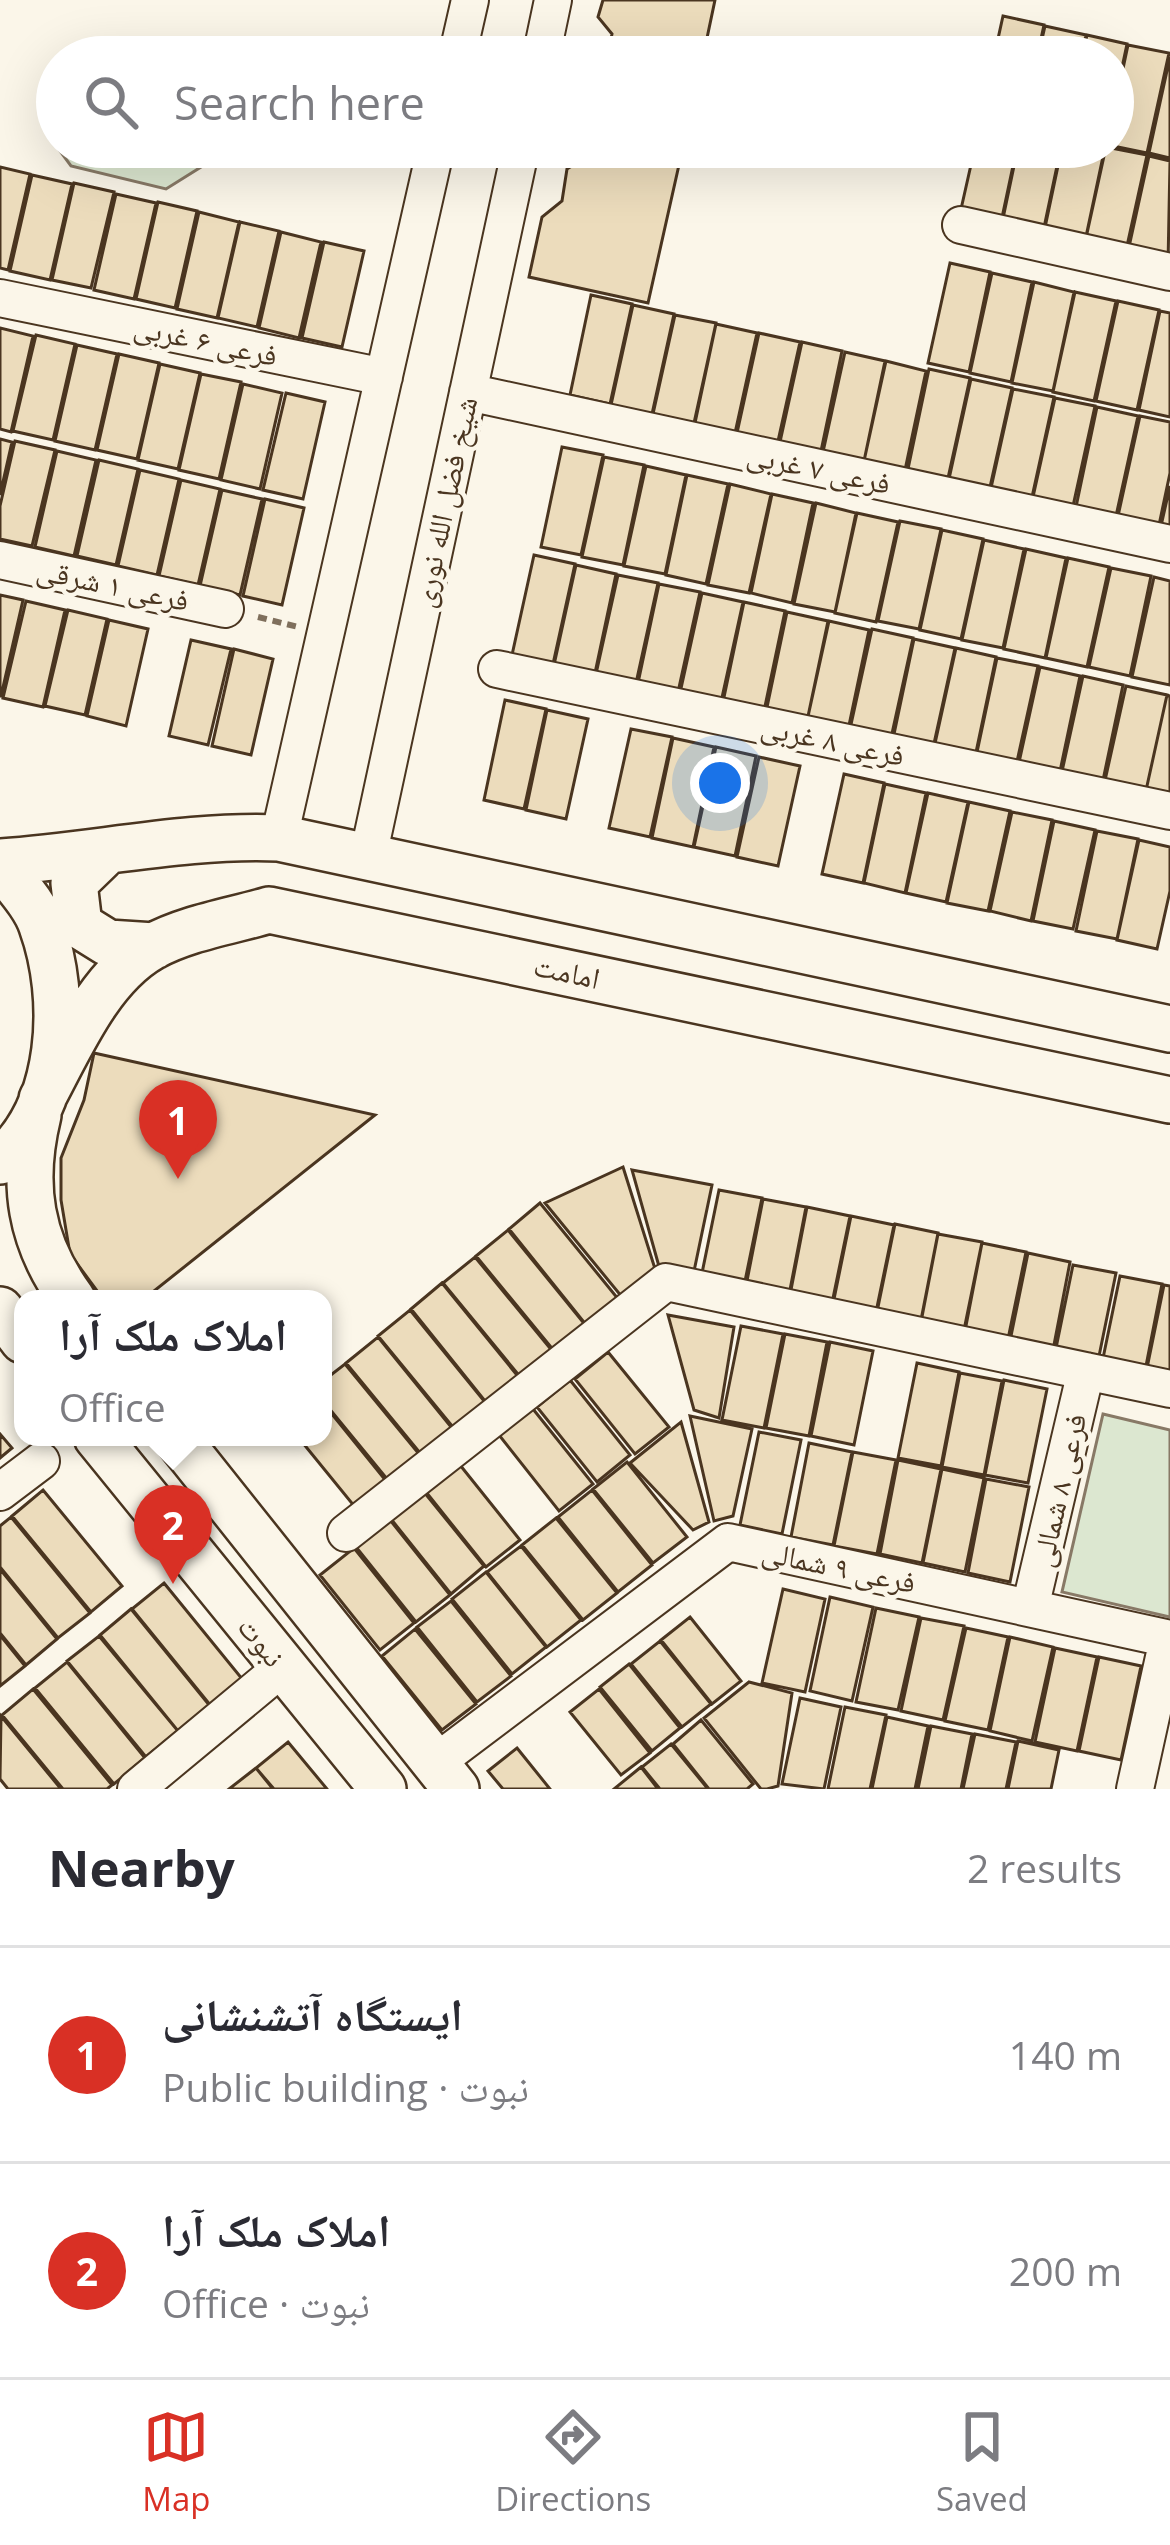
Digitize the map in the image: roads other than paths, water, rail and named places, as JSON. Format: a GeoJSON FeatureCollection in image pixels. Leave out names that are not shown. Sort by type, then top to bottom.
{"type":"FeatureCollection","features":[{"type":"Feature","properties":{"kind":"main road"},"geometry":{"type":"LineString","coordinates":[[63,1290],[20,1245],[32,1206],[31,1143],[55,1040],[58,989],[41,921],[0,863],[223,836],[279,838],[1170,1030]]}},
{"type":"Feature","properties":{"kind":"main road"},"geometry":{"type":"LineString","coordinates":[[106,853],[74,883],[80,925],[109,943],[154,946]]}},
{"type":"Feature","properties":{"kind":"main road","name":"امامت"},"geometry":{"type":"LineString","coordinates":[[0,1161],[41,1104],[98,1002],[124,968],[154,946],[269,910],[1170,1100]]}},
{"type":"Feature","properties":{"kind":"main road","name":"نبوت"},"geometry":{"type":"LineString","coordinates":[[104,1446],[382,1789]]}},
{"type":"Feature","properties":{"kind":"main road","name":"نبوت"},"geometry":{"type":"LineString","coordinates":[[183,1446],[446,1776]]}},
{"type":"Feature","properties":{"kind":"street"},"geometry":{"type":"LineString","coordinates":[[462,36],[470,0]]}},
{"type":"Feature","properties":{"kind":"street"},"geometry":{"type":"LineString","coordinates":[[545,36],[553,0]]}},
{"type":"Feature","properties":{"kind":"street"},"geometry":{"type":"LineString","coordinates":[[279,838],[431,168]]}},
{"type":"Feature","properties":{"kind":"street","name":"شیخ فضل الله نوری"},"geometry":{"type":"LineString","coordinates":[[368,857],[516,168]]}},
{"type":"Feature","properties":{"kind":"street"},"geometry":{"type":"LineString","coordinates":[[961,225],[1170,272]]}},
{"type":"Feature","properties":{"kind":"street","name":"فرعی ۶ غربی"},"geometry":{"type":"LineString","coordinates":[[14,301],[384,377]]}},
{"type":"Feature","properties":{"kind":"street","name":"فرعی ۷ غربی"},"geometry":{"type":"LineString","coordinates":[[468,392],[1170,544]]}},
{"type":"Feature","properties":{"kind":"street","name":"فرعی ۱ شرقی"},"geometry":{"type":"LineString","coordinates":[[0,560],[225,609]]}},
{"type":"Feature","properties":{"kind":"street","name":"فرعی ۸ غربی"},"geometry":{"type":"LineString","coordinates":[[497,668],[1170,811]]}},
{"type":"Feature","properties":{"kind":"street"},"geometry":{"type":"LineString","coordinates":[[346,1533],[667,1282],[1170,1389]]}},
{"type":"Feature","properties":{"kind":"street","name":"فرعی ۸ شمالی"},"geometry":{"type":"LineString","coordinates":[[1030,1608],[1086,1371]]}},
{"type":"Feature","properties":{"kind":"street"},"geometry":{"type":"LineString","coordinates":[[0,1492],[41,1460]]}},
{"type":"Feature","properties":{"kind":"street","name":"فرعی ۹ شمالی"},"geometry":{"type":"LineString","coordinates":[[446,1776],[728,1542],[1169,1639]]}},
{"type":"Feature","properties":{"kind":"street"},"geometry":{"type":"LineString","coordinates":[[1135,1789],[1169,1639]]}},
{"type":"Feature","properties":{"kind":"street"},"geometry":{"type":"LineString","coordinates":[[136,1789],[284,1667]]}},
{"type":"Feature","properties":{"kind":"place","name":"ایستگاه آتشنشانی"},"geometry":{"type":"Point","coordinates":[178,1179]}},
{"type":"Feature","properties":{"kind":"place","name":"املاک ملک آرا"},"geometry":{"type":"Point","coordinates":[173,1584]}}]}
